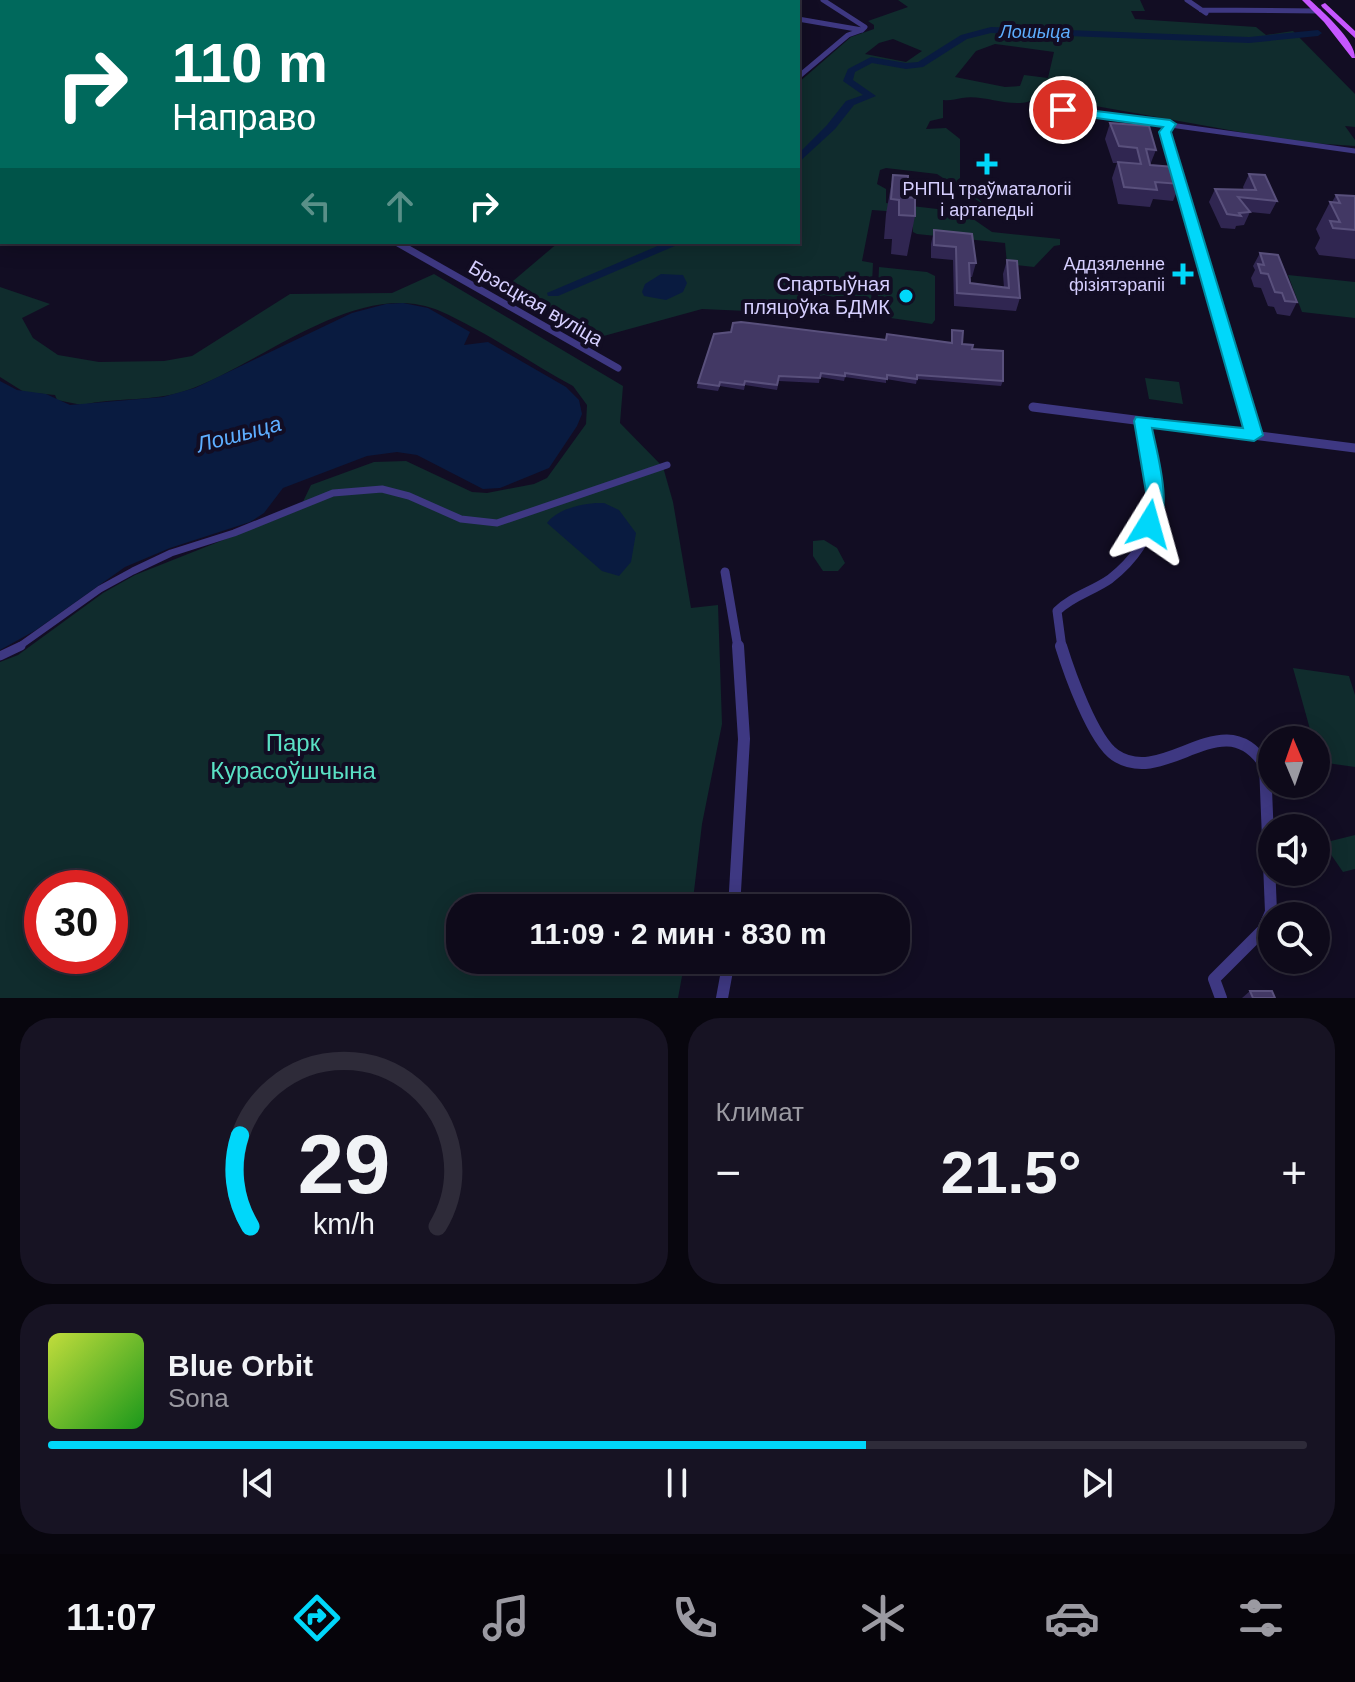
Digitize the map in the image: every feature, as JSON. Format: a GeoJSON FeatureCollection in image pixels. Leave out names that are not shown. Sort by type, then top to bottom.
{"type":"FeatureCollection","features":[{"type":"Feature","properties":{"kind":"main road"},"geometry":{"type":"LineString","coordinates":[[1306,0],[1319,11],[1355,56]]}},
{"type":"Feature","properties":{"kind":"main road"},"geometry":{"type":"LineString","coordinates":[[1319,0],[1355,36]]}},
{"type":"Feature","properties":{"kind":"street"},"geometry":{"type":"LineString","coordinates":[[800,75],[848,35],[865,27],[823,0]]}},
{"type":"Feature","properties":{"kind":"street"},"geometry":{"type":"LineString","coordinates":[[1187,0],[1209,15]]}},
{"type":"Feature","properties":{"kind":"street"},"geometry":{"type":"LineString","coordinates":[[1201,10],[1319,11]]}},
{"type":"Feature","properties":{"kind":"street"},"geometry":{"type":"LineString","coordinates":[[800,19],[862,30]]}},
{"type":"Feature","properties":{"kind":"street"},"geometry":{"type":"LineString","coordinates":[[1063,110],[1355,151]]}},
{"type":"Feature","properties":{"kind":"street"},"geometry":{"type":"LineString","coordinates":[[1170,124],[1165,132],[1254,435]]}},
{"type":"Feature","properties":{"kind":"street","name":"Брэсцкая вуліца"},"geometry":{"type":"LineString","coordinates":[[400,244],[618,368]]}},
{"type":"Feature","properties":{"kind":"street"},"geometry":{"type":"LineString","coordinates":[[1033,407],[1355,448]]}},
{"type":"Feature","properties":{"kind":"street"},"geometry":{"type":"LineString","coordinates":[[1142,421],[1156,498],[1149,524],[1126,564],[1057,611],[1057,633],[1096,728],[1115,756],[1128,763],[1145,765],[1216,742],[1237,740],[1248,744],[1262,757],[1271,912],[1263,930],[1214,979],[1221,998]]}},
{"type":"Feature","properties":{"kind":"street"},"geometry":{"type":"LineString","coordinates":[[0,656],[30,641],[100,589],[133,571],[319,497],[348,489],[382,489],[409,496],[461,519],[497,523],[667,465]]}},
{"type":"Feature","properties":{"kind":"street"},"geometry":{"type":"LineString","coordinates":[[725,572],[738,631],[745,701],[735,894]]}},
{"type":"Feature","properties":{"kind":"street"},"geometry":{"type":"LineString","coordinates":[[722,998],[726,974]]}},
{"type":"Feature","properties":{"kind":"green space"},"geometry":{"type":"Polygon","coordinates":[[[898,0],[1140,0],[1145,11],[1131,11],[1135,19],[1256,27],[1266,35],[1293,31],[1355,94],[1355,127],[1345,126],[1355,140],[1355,146],[1296,142],[1040,96],[1022,103],[971,97],[943,100],[943,118],[930,121],[926,129],[946,128],[960,139],[960,178],[956,181],[989,208],[937,174],[886,168],[880,170],[877,184],[886,189],[886,203],[963,212],[992,232],[1060,239],[1060,245],[1054,246],[1034,267],[1007,264],[1005,243],[917,234],[913,232],[913,213],[872,210],[862,261],[873,263],[871,304],[824,295],[747,311],[702,309],[600,337],[507,286],[557,244],[800,244],[800,81],[851,37],[874,29],[868,21],[908,7],[898,0]],[[893,39],[879,43],[865,54],[906,62],[922,51],[893,39]],[[995,44],[976,51],[955,77],[1005,87],[1020,86],[1024,75],[1048,78],[1054,52],[995,44]]]}},
{"type":"Feature","properties":{"kind":"green space","name":"Спартыўная пляцоўка БДМК"},"geometry":{"type":"Polygon","coordinates":[[[879,267],[927,272],[935,276],[935,320],[932,324],[877,316],[879,267]]]}},
{"type":"Feature","properties":{"kind":"green space","name":"Парк Курасоўшчына"},"geometry":{"type":"Polygon","coordinates":[[[434,274],[623,386],[620,423],[663,467],[673,502],[691,608],[718,605],[722,724],[702,824],[694,894],[446,894],[446,974],[682,974],[678,998],[0,998],[0,662],[18,655],[103,593],[135,575],[299,510],[311,485],[374,462],[406,461],[472,492],[487,493],[534,484],[547,478],[586,424],[587,405],[573,386],[457,319],[409,303],[376,305],[343,314],[214,379],[159,397],[82,405],[57,400],[55,395],[24,392],[0,377],[0,287],[50,304],[22,318],[33,338],[58,355],[99,362],[164,361],[192,356],[290,294],[392,293],[434,274]]]}},
{"type":"Feature","properties":{"kind":"green space"},"geometry":{"type":"Polygon","coordinates":[[[1288,275],[1355,282],[1355,318],[1302,312],[1288,275]]]}},
{"type":"Feature","properties":{"kind":"green space"},"geometry":{"type":"Polygon","coordinates":[[[1145,378],[1179,382],[1183,404],[1149,399],[1145,378]]]}},
{"type":"Feature","properties":{"kind":"green space"},"geometry":{"type":"Polygon","coordinates":[[[824,540],[837,548],[845,563],[838,571],[823,571],[813,556],[813,541],[824,540]]]}},
{"type":"Feature","properties":{"kind":"green space"},"geometry":{"type":"Polygon","coordinates":[[[1293,668],[1349,676],[1355,695],[1355,767],[1330,763],[1330,726],[1309,726],[1293,668]]]}},
{"type":"Feature","properties":{"kind":"green space"},"geometry":{"type":"Polygon","coordinates":[[[1355,835],[1355,869],[1343,872],[1330,853],[1330,841],[1355,835]]]}},
{"type":"Feature","properties":{"kind":"water"},"geometry":{"type":"Polygon","coordinates":[[[661,274],[683,275],[687,283],[683,292],[666,300],[644,296],[645,284],[661,274]]]}},
{"type":"Feature","properties":{"kind":"water"},"geometry":{"type":"Polygon","coordinates":[[[403,303],[428,308],[470,332],[464,345],[488,342],[566,387],[579,400],[582,414],[577,426],[549,468],[500,488],[483,489],[417,455],[397,452],[367,456],[283,488],[264,513],[250,522],[170,548],[125,567],[36,630],[0,650],[0,381],[17,390],[46,394],[70,405],[163,397],[195,388],[352,313],[403,303]]]}},
{"type":"Feature","properties":{"kind":"water"},"geometry":{"type":"Polygon","coordinates":[[[604,503],[619,510],[636,533],[631,562],[619,576],[602,571],[547,523],[558,513],[573,507],[604,503]]]}},
{"type":"Feature","properties":{"kind":"building"},"geometry":{"type":"Polygon","coordinates":[[[1110,123],[1149,126],[1156,150],[1146,149],[1150,165],[1174,167],[1180,184],[1155,182],[1157,190],[1124,187],[1118,162],[1141,164],[1137,148],[1119,146],[1110,123]]]}},
{"type":"Feature","properties":{"kind":"building"},"geometry":{"type":"Polygon","coordinates":[[[1249,174],[1265,175],[1277,201],[1238,197],[1250,212],[1239,213],[1241,216],[1227,214],[1215,189],[1256,190],[1249,174]]]}},
{"type":"Feature","properties":{"kind":"building"},"geometry":{"type":"Polygon","coordinates":[[[893,175],[908,176],[907,197],[915,198],[915,216],[899,215],[899,200],[891,199],[893,175]]]}},
{"type":"Feature","properties":{"kind":"building"},"geometry":{"type":"Polygon","coordinates":[[[1336,195],[1355,196],[1355,230],[1333,228],[1330,221],[1340,222],[1330,202],[1340,203],[1336,195]]]}},
{"type":"Feature","properties":{"kind":"building"},"geometry":{"type":"Polygon","coordinates":[[[934,230],[972,234],[976,263],[969,263],[970,283],[1009,288],[1007,260],[1017,261],[1020,298],[957,293],[956,247],[934,245],[934,230]]]}},
{"type":"Feature","properties":{"kind":"building"},"geometry":{"type":"Polygon","coordinates":[[[1260,253],[1278,255],[1297,302],[1285,301],[1282,293],[1275,292],[1268,274],[1261,273],[1258,264],[1264,265],[1260,253]]]}},
{"type":"Feature","properties":{"kind":"building"},"geometry":{"type":"Polygon","coordinates":[[[733,323],[886,340],[887,334],[952,343],[952,330],[963,331],[962,344],[973,345],[972,349],[1003,351],[1003,381],[917,375],[917,379],[887,375],[887,379],[821,373],[820,378],[779,376],[777,385],[745,381],[744,385],[698,383],[714,334],[731,332],[733,323]]]}},
{"type":"Feature","properties":{"kind":"building"},"geometry":{"type":"Polygon","coordinates":[[[1250,991],[1272,991],[1275,998],[1253,998],[1250,991]]]}},
{"type":"Feature","properties":{"kind":"waterway","name":"Лошыца"},"geometry":{"type":"LineString","coordinates":[[800,158],[850,103],[871,96],[848,81],[851,71],[871,60],[906,66],[920,65],[964,37],[991,30],[1249,40],[1318,33]]}},
{"type":"Feature","properties":{"kind":"waterway","name":"Лошыца"},"geometry":{"type":"LineString","coordinates":[[553,293],[673,244]]}},
{"type":"Feature","properties":{"kind":"place","name":"РНПЦ траўматалогіі і артапедыі"},"geometry":{"type":"Point","coordinates":[987,164]}},
{"type":"Feature","properties":{"kind":"place","name":"Аддзяленне фізіятэрапіі"},"geometry":{"type":"Point","coordinates":[1183,274]}},
{"type":"Feature","properties":{"kind":"place","name":"Спартыўная пляцоўка БДМК"},"geometry":{"type":"Point","coordinates":[906,296]}},
{"type":"Feature","properties":{"kind":"route"},"geometry":{"type":"LineString","coordinates":[[1063,110],[1170,124],[1165,132],[1254,435],[1142,421],[1156,498],[1149,524]]}}]}
